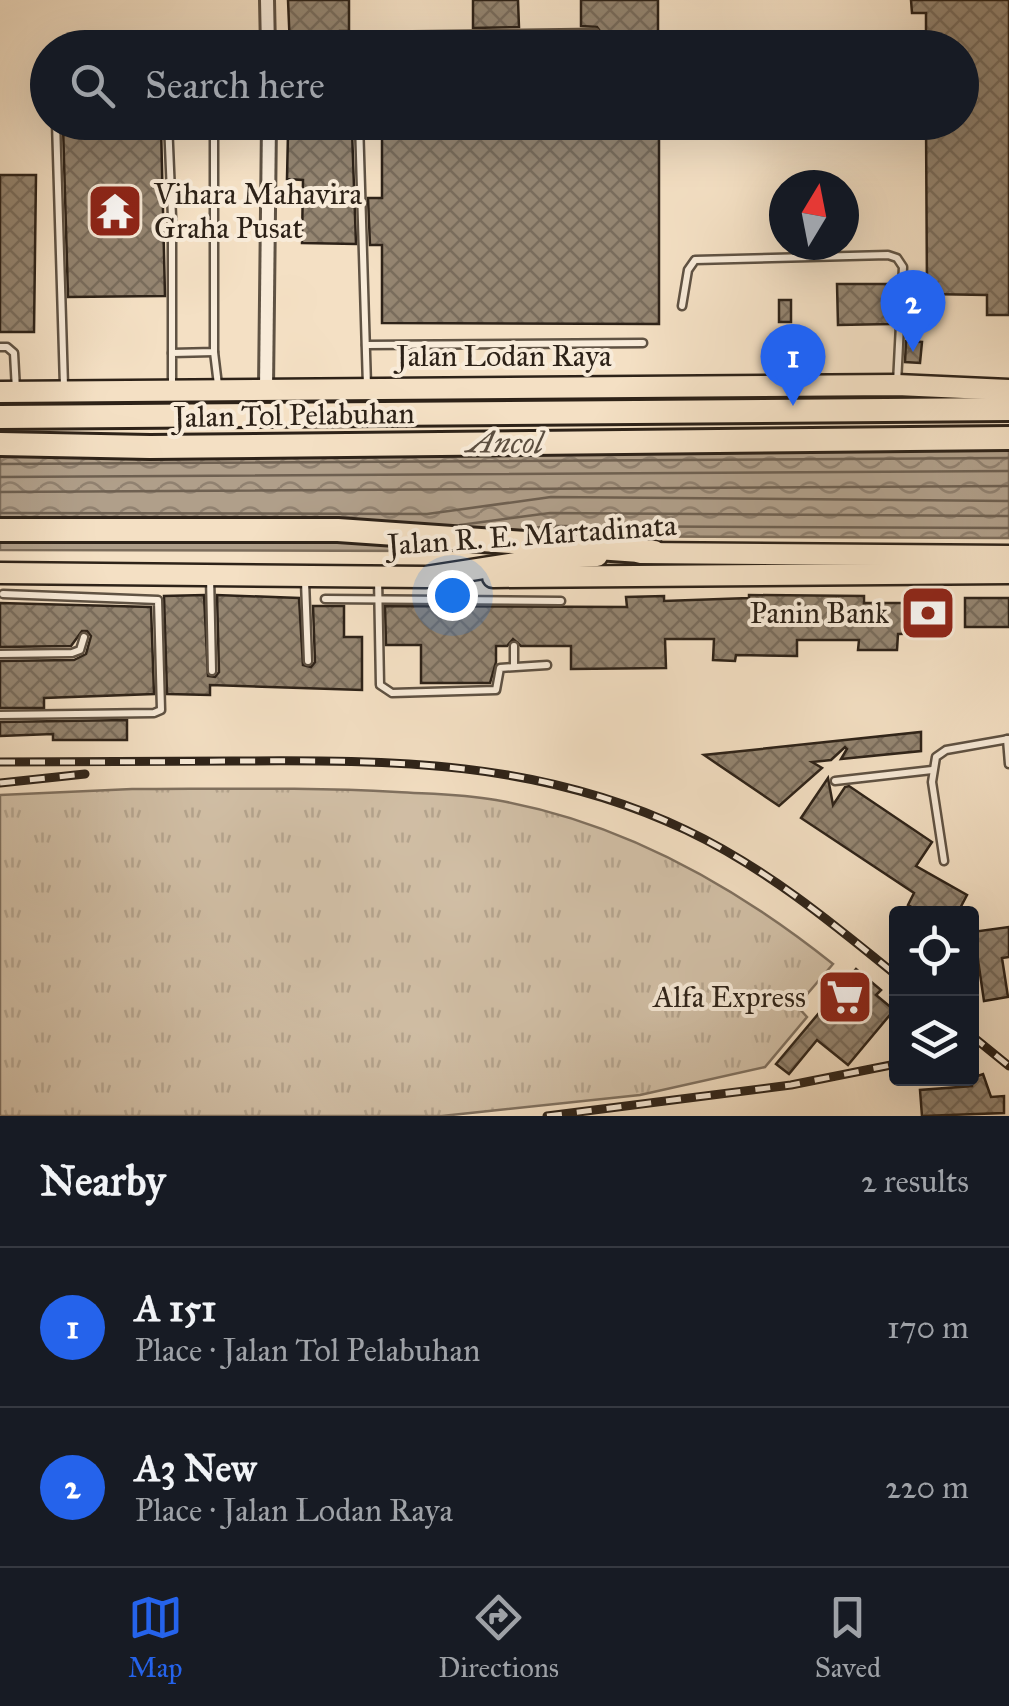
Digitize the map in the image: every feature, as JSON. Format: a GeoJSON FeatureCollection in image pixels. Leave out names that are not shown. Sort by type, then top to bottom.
{"type":"FeatureCollection","features":[{"type":"Feature","properties":{"kind":"highway","name":"Jalan Lodan Raya"},"geometry":{"type":"LineString","coordinates":[[8,392],[897,385],[1009,390]]}},
{"type":"Feature","properties":{"kind":"highway","name":"Jalan Tol Pelabuhan"},"geometry":{"type":"LineString","coordinates":[[0,417],[1009,410]]}},
{"type":"Feature","properties":{"kind":"highway","name":"Jalan Tol Pelabuhan"},"geometry":{"type":"LineString","coordinates":[[0,444],[170,446],[1009,438]]}},
{"type":"Feature","properties":{"kind":"highway"},"geometry":{"type":"LineString","coordinates":[[0,530],[338,530],[654,552]]}},
{"type":"Feature","properties":{"kind":"highway","name":"Jalan R. E. Martadinata"},"geometry":{"type":"LineString","coordinates":[[1,584],[46,574],[426,576],[541,559],[654,552],[1009,556]]}},
{"type":"Feature","properties":{"kind":"highway"},"geometry":{"type":"LineString","coordinates":[[426,576],[1009,573]]}},
{"type":"Feature","properties":{"kind":"street"},"geometry":{"type":"LineString","coordinates":[[267,0],[268,30]]}},
{"type":"Feature","properties":{"kind":"street"},"geometry":{"type":"LineString","coordinates":[[266,388],[269,140]]}},
{"type":"Feature","properties":{"kind":"lane"},"geometry":{"type":"LineString","coordinates":[[57,140],[64,392]]}},
{"type":"Feature","properties":{"kind":"lane"},"geometry":{"type":"LineString","coordinates":[[169,140],[172,390]]}},
{"type":"Feature","properties":{"kind":"lane"},"geometry":{"type":"LineString","coordinates":[[214,140],[214,352],[218,390]]}},
{"type":"Feature","properties":{"kind":"lane"},"geometry":{"type":"LineString","coordinates":[[360,140],[367,387]]}},
{"type":"Feature","properties":{"kind":"lane"},"geometry":{"type":"LineString","coordinates":[[682,306],[688,270],[694,260],[888,255],[897,258],[903,267],[897,385]]}},
{"type":"Feature","properties":{"kind":"lane"},"geometry":{"type":"LineString","coordinates":[[366,345],[643,343]]}},
{"type":"Feature","properties":{"kind":"lane"},"geometry":{"type":"LineString","coordinates":[[0,347],[14,353],[8,392]]}},
{"type":"Feature","properties":{"kind":"lane"},"geometry":{"type":"LineString","coordinates":[[172,352],[214,352]]}},
{"type":"Feature","properties":{"kind":"lane"},"geometry":{"type":"LineString","coordinates":[[46,574],[47,596]]}},
{"type":"Feature","properties":{"kind":"lane"},"geometry":{"type":"LineString","coordinates":[[210,575],[212,671]]}},
{"type":"Feature","properties":{"kind":"lane"},"geometry":{"type":"LineString","coordinates":[[304,575],[308,661]]}},
{"type":"Feature","properties":{"kind":"lane"},"geometry":{"type":"LineString","coordinates":[[378,577],[380,685],[384,690],[455,694],[496,690],[500,668],[548,665]]}},
{"type":"Feature","properties":{"kind":"lane"},"geometry":{"type":"LineString","coordinates":[[512,577],[513,603]]}},
{"type":"Feature","properties":{"kind":"lane"},"geometry":{"type":"LineString","coordinates":[[0,715],[161,710],[158,600],[82,600],[1,584]]}},
{"type":"Feature","properties":{"kind":"lane"},"geometry":{"type":"LineString","coordinates":[[325,599],[561,601]]}},
{"type":"Feature","properties":{"kind":"lane"},"geometry":{"type":"LineString","coordinates":[[0,654],[72,653],[80,650],[84,637]]}},
{"type":"Feature","properties":{"kind":"lane"},"geometry":{"type":"LineString","coordinates":[[514,646],[514,666]]}},
{"type":"Feature","properties":{"kind":"lane"},"geometry":{"type":"LineString","coordinates":[[944,861],[932,770],[936,756],[946,750],[1008,739],[1009,764]]}},
{"type":"Feature","properties":{"kind":"lane"},"geometry":{"type":"LineString","coordinates":[[835,781],[932,770]]}},
{"type":"Feature","properties":{"kind":"green space"},"geometry":{"type":"Polygon","coordinates":[[[132,789],[364,790],[484,798],[543,810],[632,841],[675,861],[756,908],[833,964],[797,1006],[807,1017],[765,1067],[640,1095],[442,1116],[0,1116],[0,795],[132,789]]]}},
{"type":"Feature","properties":{"kind":"water"},"geometry":{"type":"Polygon","coordinates":[[[1009,449],[1009,538],[550,536],[429,551],[0,550],[0,455],[1009,449]]]}},
{"type":"Feature","properties":{"kind":"building"},"geometry":{"type":"Polygon","coordinates":[[[288,0],[349,0],[349,30],[289,30],[288,0]]]}},
{"type":"Feature","properties":{"kind":"building"},"geometry":{"type":"Polygon","coordinates":[[[473,0],[518,0],[519,27],[473,28],[473,0]]]}},
{"type":"Feature","properties":{"kind":"building"},"geometry":{"type":"Polygon","coordinates":[[[581,0],[658,0],[658,30],[599,30],[581,26],[581,0]]]}},
{"type":"Feature","properties":{"kind":"building"},"geometry":{"type":"Polygon","coordinates":[[[911,0],[1009,0],[1009,315],[987,315],[987,295],[927,294],[926,140],[979,140],[979,30],[926,30],[926,13],[912,13],[911,0]]]}},
{"type":"Feature","properties":{"kind":"building","name":"Vihara Mahavira Graha Pusat"},"geometry":{"type":"Polygon","coordinates":[[[63,140],[161,140],[165,296],[68,297],[63,140]]]}},
{"type":"Feature","properties":{"kind":"building"},"geometry":{"type":"Polygon","coordinates":[[[288,140],[352,140],[356,244],[302,243],[303,180],[287,179],[288,140]]]}},
{"type":"Feature","properties":{"kind":"building"},"geometry":{"type":"Polygon","coordinates":[[[382,140],[659,140],[659,324],[382,323],[382,245],[370,245],[368,198],[382,198],[382,140]]]}},
{"type":"Feature","properties":{"kind":"building"},"geometry":{"type":"Polygon","coordinates":[[[0,175],[36,175],[34,332],[0,332],[0,175]]]}},
{"type":"Feature","properties":{"kind":"building"},"geometry":{"type":"Polygon","coordinates":[[[837,284],[891,284],[891,324],[838,325],[837,284]]]}},
{"type":"Feature","properties":{"kind":"building"},"geometry":{"type":"Polygon","coordinates":[[[779,300],[791,300],[791,322],[779,322],[779,300]]]}},
{"type":"Feature","properties":{"kind":"building"},"geometry":{"type":"Polygon","coordinates":[[[906,341],[922,342],[920,363],[905,362],[906,341]]]}},
{"type":"Feature","properties":{"kind":"building"},"geometry":{"type":"Polygon","coordinates":[[[938,593],[939,633],[898,634],[897,650],[858,650],[859,640],[797,640],[797,656],[736,655],[735,661],[713,660],[714,639],[665,639],[666,668],[571,669],[571,646],[521,646],[513,639],[507,646],[496,646],[490,683],[421,683],[421,645],[386,645],[385,606],[627,607],[626,597],[664,596],[664,601],[749,595],[864,596],[864,603],[918,603],[917,594],[938,593]]]}},
{"type":"Feature","properties":{"kind":"building"},"geometry":{"type":"Polygon","coordinates":[[[204,595],[208,676],[215,677],[219,672],[217,595],[299,598],[303,665],[311,667],[315,662],[313,606],[344,606],[344,637],[362,637],[362,690],[210,685],[210,695],[167,694],[164,596],[204,595]]]}},
{"type":"Feature","properties":{"kind":"building"},"geometry":{"type":"Polygon","coordinates":[[[965,598],[1009,598],[1009,627],[965,627],[965,598]]]}},
{"type":"Feature","properties":{"kind":"building"},"geometry":{"type":"Polygon","coordinates":[[[0,603],[151,607],[154,694],[44,698],[44,708],[0,708],[0,661],[74,660],[86,654],[91,636],[82,631],[71,646],[0,647],[0,603]]]}},
{"type":"Feature","properties":{"kind":"building"},"geometry":{"type":"Polygon","coordinates":[[[127,720],[127,740],[53,740],[53,734],[0,736],[0,722],[127,720]]]}},
{"type":"Feature","properties":{"kind":"building"},"geometry":{"type":"Polygon","coordinates":[[[921,732],[921,751],[841,759],[845,747],[831,760],[812,762],[822,768],[779,806],[704,755],[921,732]]]}},
{"type":"Feature","properties":{"kind":"building"},"geometry":{"type":"Polygon","coordinates":[[[828,778],[833,805],[849,786],[932,842],[916,866],[967,895],[961,906],[910,906],[914,893],[801,818],[828,778]]]}},
{"type":"Feature","properties":{"kind":"building"},"geometry":{"type":"Polygon","coordinates":[[[1009,927],[1009,957],[1002,958],[1008,997],[984,1001],[979,931],[1009,927]]]}},
{"type":"Feature","properties":{"kind":"building"},"geometry":{"type":"Polygon","coordinates":[[[856,969],[881,990],[876,995],[889,1006],[889,1016],[848,1065],[817,1040],[789,1074],[776,1064],[856,969]]]}},
{"type":"Feature","properties":{"kind":"building"},"geometry":{"type":"Polygon","coordinates":[[[983,1074],[991,1097],[1004,1096],[1004,1113],[922,1116],[920,1090],[979,1086],[979,1075],[983,1074]]]}},
{"type":"Feature","properties":{"kind":"railway"},"geometry":{"type":"LineString","coordinates":[[0,762],[351,762],[408,764],[520,777],[631,807],[715,845],[821,915],[889,969]]}},
{"type":"Feature","properties":{"kind":"railway"},"geometry":{"type":"LineString","coordinates":[[0,783],[85,774]]}},
{"type":"Feature","properties":{"kind":"railway"},"geometry":{"type":"LineString","coordinates":[[979,1042],[1009,1066]]}},
{"type":"Feature","properties":{"kind":"railway"},"geometry":{"type":"LineString","coordinates":[[547,1116],[791,1085],[889,1065]]}},
{"type":"Feature","properties":{"kind":"place","name":"Vihara Mahavira Graha Pusat"},"geometry":{"type":"Point","coordinates":[115,211]}},
{"type":"Feature","properties":{"kind":"place","name":"A3 New"},"geometry":{"type":"Point","coordinates":[913,352]}},
{"type":"Feature","properties":{"kind":"place","name":"A 151"},"geometry":{"type":"Point","coordinates":[793,406]}},
{"type":"Feature","properties":{"kind":"place","name":"Panin Bank"},"geometry":{"type":"Point","coordinates":[928,613]}},
{"type":"Feature","properties":{"kind":"place","name":"Alfa Express"},"geometry":{"type":"Point","coordinates":[845,997]}},
{"type":"Feature","properties":{"kind":"water label","name":"Ancol"},"geometry":{"type":"Point","coordinates":[505,442]}}]}
